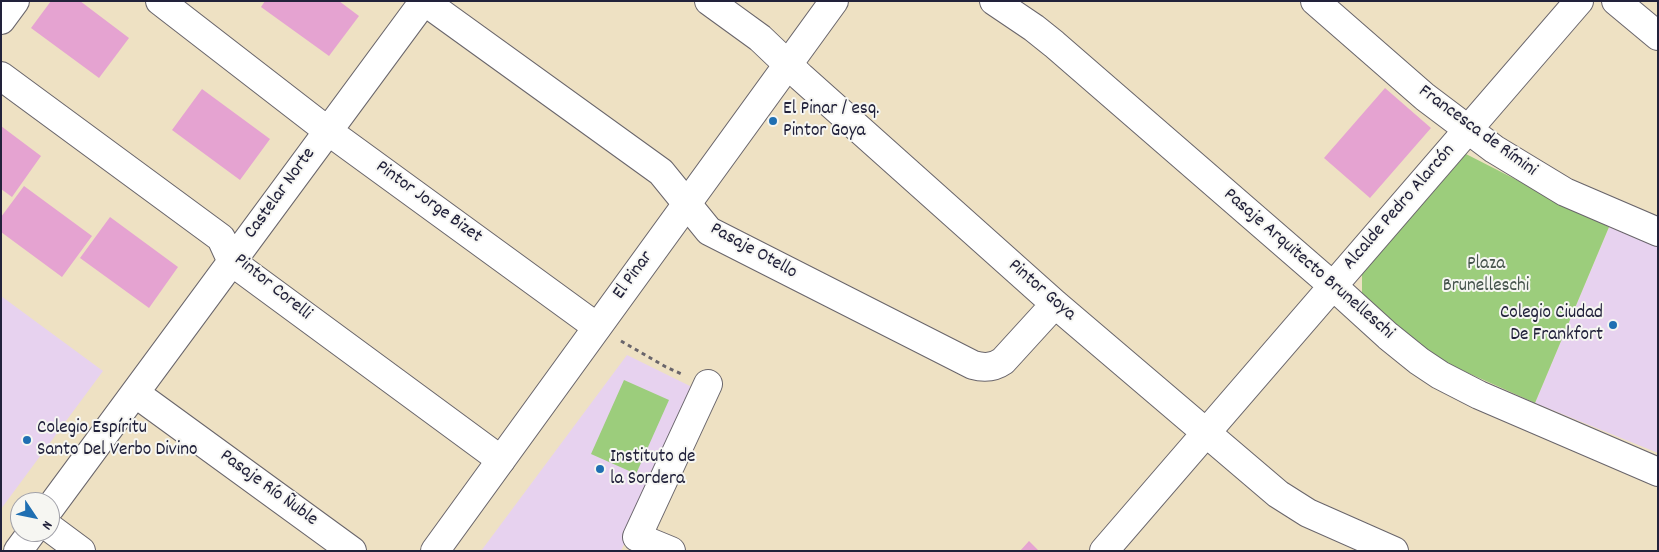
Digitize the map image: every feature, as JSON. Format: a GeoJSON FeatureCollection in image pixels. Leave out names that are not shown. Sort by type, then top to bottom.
{"type":"FeatureCollection","features":[{"type":"Feature","properties":{"kind":"street"},"geometry":{"type":"LineString","coordinates":[[1,20],[15,1]]}},
{"type":"Feature","properties":{"kind":"street","name":"Pintor Jorge Bizet"},"geometry":{"type":"LineString","coordinates":[[160,1],[328,130],[597,327]]}},
{"type":"Feature","properties":{"kind":"street","name":"Castelar Norte"},"geometry":{"type":"LineString","coordinates":[[60,494],[424,1]]}},
{"type":"Feature","properties":{"kind":"street","name":"Pasaje Otello"},"geometry":{"type":"LineString","coordinates":[[424,1],[661,172],[709,231],[973,365],[988,367],[1003,361],[1055,304]]}},
{"type":"Feature","properties":{"kind":"street","name":"Pintor Goya"},"geometry":{"type":"LineString","coordinates":[[709,1],[760,38],[1055,304],[1271,489],[1292,504],[1325,521],[1394,551]]}},
{"type":"Feature","properties":{"kind":"street","name":"El Pinar"},"geometry":{"type":"LineString","coordinates":[[434,551],[834,1]]}},
{"type":"Feature","properties":{"kind":"street","name":"Pasaje Arquitecto Brunelleschi"},"geometry":{"type":"LineString","coordinates":[[994,1],[1054,44],[1403,349],[1440,375],[1479,394],[1658,472]]}},
{"type":"Feature","properties":{"kind":"street","name":"Francesca de Rímini"},"geometry":{"type":"LineString","coordinates":[[1315,1],[1425,97],[1494,149],[1557,188],[1658,232]]}},
{"type":"Feature","properties":{"kind":"street","name":"Alcalde Pedro Alarcón"},"geometry":{"type":"LineString","coordinates":[[1104,551],[1579,1]]}},
{"type":"Feature","properties":{"kind":"street"},"geometry":{"type":"LineString","coordinates":[[1616,1],[1658,36]]}},
{"type":"Feature","properties":{"kind":"street","name":"Pintor Corelli"},"geometry":{"type":"LineString","coordinates":[[1,76],[221,238],[232,262],[501,460]]}},
{"type":"Feature","properties":{"kind":"street"},"geometry":{"type":"LineString","coordinates":[[671,551],[637,536],[708,384]]}},
{"type":"Feature","properties":{"kind":"street","name":"Pasaje Río Ñuble"},"geometry":{"type":"LineString","coordinates":[[135,393],[352,551]]}},
{"type":"Feature","properties":{"kind":"street"},"geometry":{"type":"LineString","coordinates":[[60,535],[81,551]]}},
{"type":"Feature","properties":{"kind":"path"},"geometry":{"type":"LineString","coordinates":[[597,327],[666,367],[708,384]]}},
{"type":"Feature","properties":{"kind":"shaded area","name":"Colegio Ciudad De Frankfort"},"geometry":{"type":"Polygon","coordinates":[[[1609,227],[1658,247],[1658,453],[1535,403],[1609,227]]]}},
{"type":"Feature","properties":{"kind":"shaded area","name":"Colegio Espíritu Santo Del Verbo Divino"},"geometry":{"type":"Polygon","coordinates":[[[1,296],[103,371],[14,492],[10,492],[10,497],[1,509],[1,296]]]}},
{"type":"Feature","properties":{"kind":"shaded area","name":"Instituto de la Sordera"},"geometry":{"type":"Polygon","coordinates":[[[627,355],[692,387],[621,551],[481,551],[627,355]]]}},
{"type":"Feature","properties":{"kind":"green space","name":"Plaza Brunelleschi"},"geometry":{"type":"Polygon","coordinates":[[[1466,154],[1609,227],[1535,403],[1428,355],[1362,297],[1362,274],[1466,154]]]}},
{"type":"Feature","properties":{"kind":"green space"},"geometry":{"type":"Polygon","coordinates":[[[624,380],[669,400],[636,474],[591,454],[624,380]]]}},
{"type":"Feature","properties":{"kind":"building"},"geometry":{"type":"Polygon","coordinates":[[[51,1],[80,1],[129,38],[99,78],[31,28],[51,1]]]}},
{"type":"Feature","properties":{"kind":"building"},"geometry":{"type":"Polygon","coordinates":[[[265,1],[339,1],[359,16],[329,56],[261,7],[265,1]]]}},
{"type":"Feature","properties":{"kind":"building"},"geometry":{"type":"Polygon","coordinates":[[[1385,88],[1431,128],[1370,198],[1324,158],[1385,88]]]}},
{"type":"Feature","properties":{"kind":"building"},"geometry":{"type":"Polygon","coordinates":[[[202,89],[270,139],[240,180],[172,130],[202,89]]]}},
{"type":"Feature","properties":{"kind":"building"},"geometry":{"type":"Polygon","coordinates":[[[1,126],[41,156],[12,197],[1,189],[1,126]]]}},
{"type":"Feature","properties":{"kind":"building"},"geometry":{"type":"Polygon","coordinates":[[[24,186],[92,236],[62,277],[1,232],[1,217],[24,186]]]}},
{"type":"Feature","properties":{"kind":"building"},"geometry":{"type":"Polygon","coordinates":[[[110,217],[178,267],[149,308],[80,258],[110,217]]]}},
{"type":"Feature","properties":{"kind":"building"},"geometry":{"type":"Polygon","coordinates":[[[1029,541],[1039,551],[1020,551],[1029,541]]]}},
{"type":"Feature","properties":{"kind":"place","name":"El Pinar / esq. Pintor Goya"},"geometry":{"type":"Point","coordinates":[773,121]}},
{"type":"Feature","properties":{"kind":"place","name":"Colegio Ciudad De Frankfort"},"geometry":{"type":"Point","coordinates":[1613,325]}},
{"type":"Feature","properties":{"kind":"place","name":"Colegio Espíritu Santo Del Verbo Divino"},"geometry":{"type":"Point","coordinates":[27,440]}},
{"type":"Feature","properties":{"kind":"place","name":"Instituto de la Sordera"},"geometry":{"type":"Point","coordinates":[600,469]}}]}
